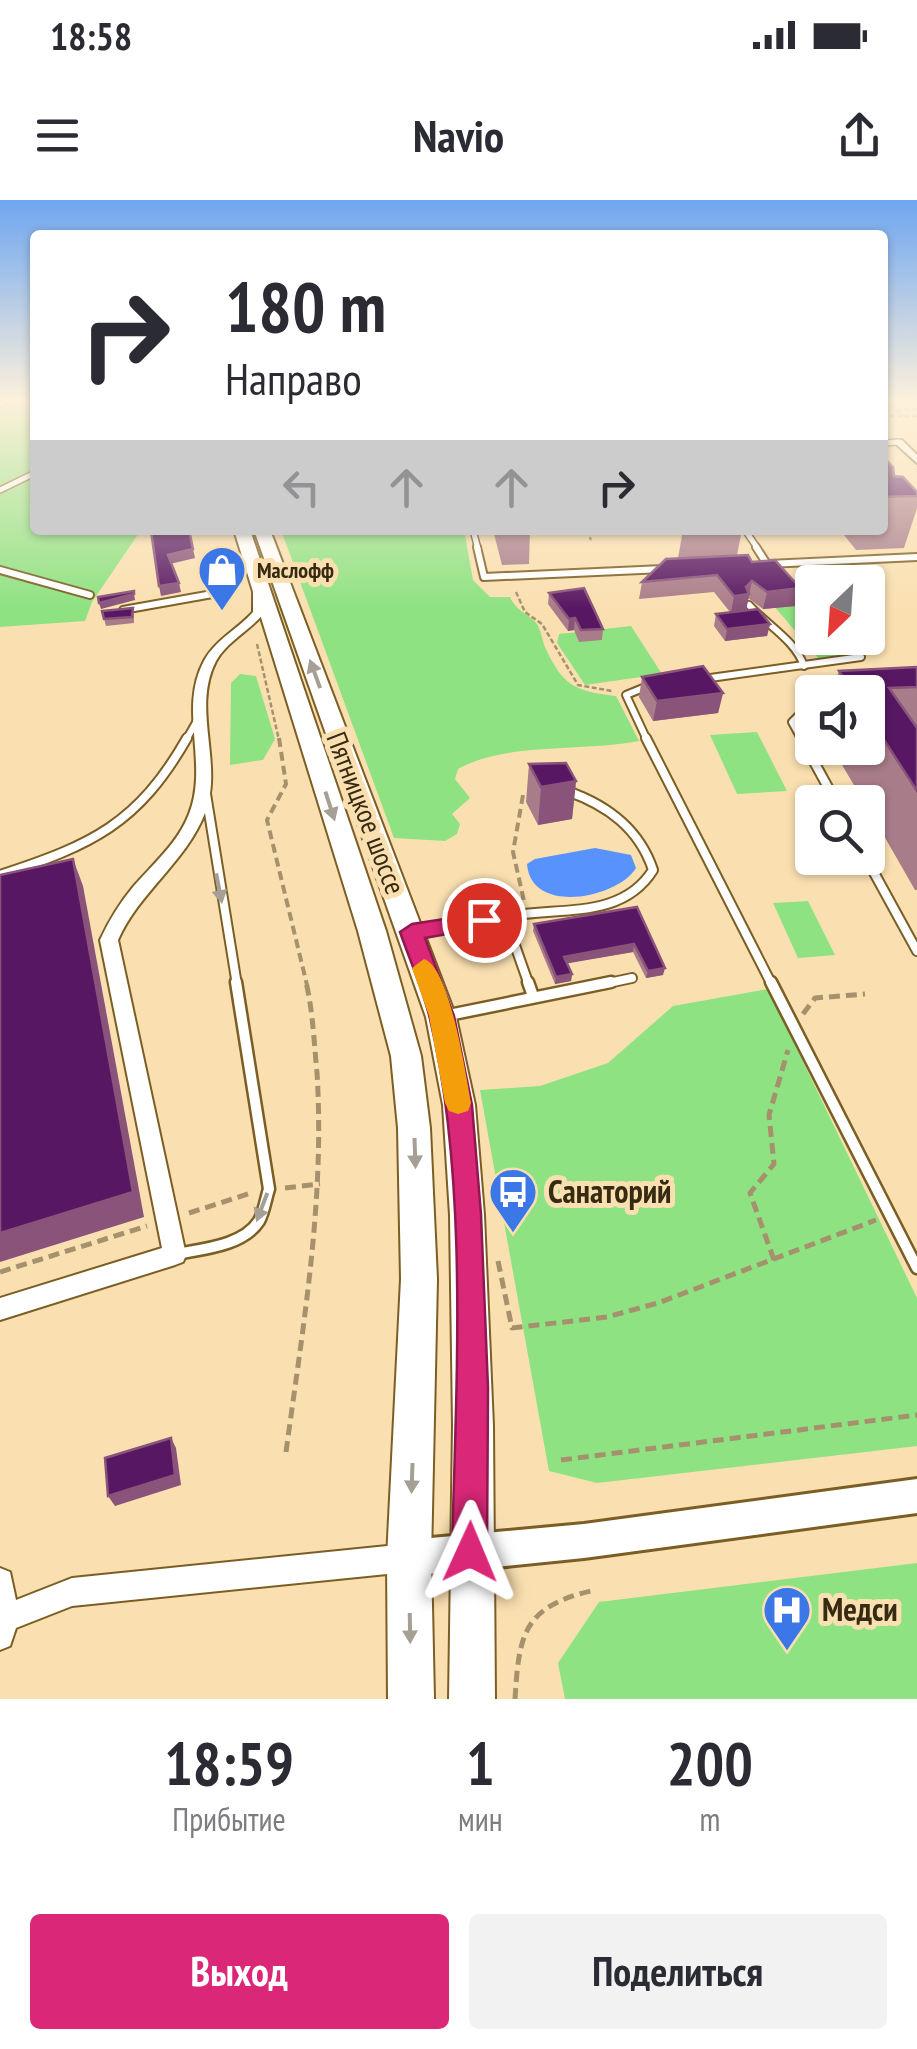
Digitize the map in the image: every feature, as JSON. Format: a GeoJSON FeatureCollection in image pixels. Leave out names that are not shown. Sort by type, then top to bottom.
{"type":"FeatureCollection","features":[{"type":"Feature","properties":{"kind":"main road","name":"Пятницкое шоссе"},"geometry":{"type":"LineString","coordinates":[[244,535],[372,932],[406,1056],[414,1128],[419,1279],[409,1558],[411,1699]]}},
{"type":"Feature","properties":{"kind":"main road","name":"Пятницкое шоссе"},"geometry":{"type":"LineString","coordinates":[[264,535],[442,1016],[459,1105],[467,1214],[472,1426],[472,1699]]}},
{"type":"Feature","properties":{"kind":"street"},"geometry":{"type":"LineString","coordinates":[[0,1309],[175,1254],[110,940],[116,920],[178,850],[206,792],[202,684],[216,652],[259,612],[258,579]]}},
{"type":"Feature","properties":{"kind":"street"},"geometry":{"type":"LineString","coordinates":[[0,1582],[2,1628],[72,1592],[584,1541],[917,1496]]}},
{"type":"Feature","properties":{"kind":"lane"},"geometry":{"type":"LineString","coordinates":[[0,490],[30,475]]}},
{"type":"Feature","properties":{"kind":"lane"},"geometry":{"type":"LineString","coordinates":[[474,535],[484,577],[677,568]]}},
{"type":"Feature","properties":{"kind":"lane"},"geometry":{"type":"LineString","coordinates":[[749,535],[768,564]]}},
{"type":"Feature","properties":{"kind":"lane"},"geometry":{"type":"LineString","coordinates":[[740,542],[753,542]]}},
{"type":"Feature","properties":{"kind":"lane"},"geometry":{"type":"LineString","coordinates":[[754,565],[917,557]]}},
{"type":"Feature","properties":{"kind":"lane"},"geometry":{"type":"LineString","coordinates":[[0,570],[90,595]]}},
{"type":"Feature","properties":{"kind":"lane"},"geometry":{"type":"LineString","coordinates":[[107,612],[218,593]]}},
{"type":"Feature","properties":{"kind":"lane"},"geometry":{"type":"LineString","coordinates":[[749,606],[772,630],[797,646],[804,666]]}},
{"type":"Feature","properties":{"kind":"lane"},"geometry":{"type":"LineString","coordinates":[[687,681],[860,657]]}},
{"type":"Feature","properties":{"kind":"lane"},"geometry":{"type":"LineString","coordinates":[[668,683],[626,695],[917,1268]]}},
{"type":"Feature","properties":{"kind":"lane"},"geometry":{"type":"LineString","coordinates":[[0,876],[44,861],[128,815],[150,795],[202,712]]}},
{"type":"Feature","properties":{"kind":"lane"},"geometry":{"type":"LineString","coordinates":[[412,932],[527,910],[574,913],[611,902],[649,880],[653,870],[641,839],[603,808],[559,789],[523,796]]}},
{"type":"Feature","properties":{"kind":"lane"},"geometry":{"type":"LineString","coordinates":[[175,1254],[222,1244],[246,1233],[259,1221],[269,1189],[206,792]]}},
{"type":"Feature","properties":{"kind":"lane"},"geometry":{"type":"LineString","coordinates":[[875,875],[917,951]]}},
{"type":"Feature","properties":{"kind":"lane"},"geometry":{"type":"LineString","coordinates":[[504,917],[532,996]]}},
{"type":"Feature","properties":{"kind":"lane"},"geometry":{"type":"LineString","coordinates":[[905,929],[917,928]]}},
{"type":"Feature","properties":{"kind":"lane"},"geometry":{"type":"LineString","coordinates":[[442,1016],[632,978]]}},
{"type":"Feature","properties":{"kind":"path"},"geometry":{"type":"LineString","coordinates":[[589,535],[591,540]]}},
{"type":"Feature","properties":{"kind":"path"},"geometry":{"type":"LineString","coordinates":[[516,592],[526,612],[542,624],[578,684],[626,695]]}},
{"type":"Feature","properties":{"kind":"path"},"geometry":{"type":"LineString","coordinates":[[236,635],[255,640],[275,715],[286,784],[267,820],[314,1026],[320,1184],[286,1452]]}},
{"type":"Feature","properties":{"kind":"path"},"geometry":{"type":"LineString","coordinates":[[523,796],[513,852],[527,910]]}},
{"type":"Feature","properties":{"kind":"path"},"geometry":{"type":"LineString","coordinates":[[774,1261],[750,1193],[774,1164],[769,1115],[795,1026],[815,998],[865,994]]}},
{"type":"Feature","properties":{"kind":"path"},"geometry":{"type":"LineString","coordinates":[[496,1253],[512,1328],[624,1312],[774,1261],[890,1215]]}},
{"type":"Feature","properties":{"kind":"path"},"geometry":{"type":"LineString","coordinates":[[561,1460],[917,1415]]}},
{"type":"Feature","properties":{"kind":"path"},"geometry":{"type":"LineString","coordinates":[[515,1699],[518,1654],[526,1628],[539,1608],[562,1596],[591,1591]]}},
{"type":"Feature","properties":{"kind":"green space"},"geometry":{"type":"Polygon","coordinates":[[[0,469],[30,469],[30,535],[138,535],[92,602],[85,621],[0,627],[0,469]]]}},
{"type":"Feature","properties":{"kind":"green space"},"geometry":{"type":"Polygon","coordinates":[[[283,535],[465,535],[473,580],[490,597],[510,597],[534,620],[551,660],[564,678],[580,689],[616,696],[639,741],[522,751],[477,760],[458,769],[455,779],[470,798],[452,814],[460,824],[457,834],[445,841],[394,838],[283,535]]]}},
{"type":"Feature","properties":{"kind":"green space"},"geometry":{"type":"Polygon","coordinates":[[[795,590],[795,631],[762,592],[795,590]]]}},
{"type":"Feature","properties":{"kind":"green space"},"geometry":{"type":"Polygon","coordinates":[[[631,626],[662,674],[585,685],[557,643],[559,634],[631,626]]]}},
{"type":"Feature","properties":{"kind":"green space"},"geometry":{"type":"Polygon","coordinates":[[[816,655],[853,655],[819,659],[816,655]]]}},
{"type":"Feature","properties":{"kind":"green space"},"geometry":{"type":"Polygon","coordinates":[[[240,674],[256,676],[275,739],[263,760],[230,765],[231,683],[240,674]]]}},
{"type":"Feature","properties":{"kind":"green space"},"geometry":{"type":"Polygon","coordinates":[[[757,732],[787,791],[737,794],[710,735],[757,732]]]}},
{"type":"Feature","properties":{"kind":"green space"},"geometry":{"type":"Polygon","coordinates":[[[808,901],[835,955],[798,958],[773,903],[808,901]]]}},
{"type":"Feature","properties":{"kind":"green space"},"geometry":{"type":"Polygon","coordinates":[[[768,989],[917,1298],[917,1446],[597,1483],[549,1471],[480,1090],[540,1086],[608,1063],[673,1006],[768,989]]]}},
{"type":"Feature","properties":{"kind":"green space","name":"Медси"},"geometry":{"type":"Polygon","coordinates":[[[917,1563],[917,1699],[565,1699],[558,1663],[599,1602],[917,1563]]]}},
{"type":"Feature","properties":{"kind":"water"},"geometry":{"type":"Polygon","coordinates":[[[595,848],[631,855],[636,868],[612,887],[576,897],[543,891],[532,880],[527,864],[535,859],[595,848]]]}},
{"type":"Feature","properties":{"kind":"building"},"geometry":{"type":"Polygon","coordinates":[[[888,469],[893,469],[894,476],[903,477],[917,496],[888,497],[888,469]]]}},
{"type":"Feature","properties":{"kind":"building"},"geometry":{"type":"Polygon","coordinates":[[[152,535],[190,535],[193,549],[168,555],[179,583],[159,586],[152,535]]]}},
{"type":"Feature","properties":{"kind":"building"},"geometry":{"type":"Polygon","coordinates":[[[748,555],[752,562],[775,560],[795,582],[795,589],[767,592],[752,581],[746,587],[749,594],[734,596],[717,575],[642,582],[666,559],[748,555]]]}},
{"type":"Feature","properties":{"kind":"building"},"geometry":{"type":"Polygon","coordinates":[[[584,588],[603,629],[581,630],[575,618],[569,619],[549,593],[584,588]]]}},
{"type":"Feature","properties":{"kind":"building"},"geometry":{"type":"Polygon","coordinates":[[[134,594],[99,603],[98,597],[134,594]]]}},
{"type":"Feature","properties":{"kind":"building"},"geometry":{"type":"Polygon","coordinates":[[[133,608],[132,617],[104,619],[102,611],[133,608]]]}},
{"type":"Feature","properties":{"kind":"building"},"geometry":{"type":"Polygon","coordinates":[[[758,609],[770,624],[727,629],[716,614],[758,609]]]}},
{"type":"Feature","properties":{"kind":"building"},"geometry":{"type":"Polygon","coordinates":[[[703,666],[723,693],[657,701],[642,677],[703,666]]]}},
{"type":"Feature","properties":{"kind":"building"},"geometry":{"type":"Polygon","coordinates":[[[917,667],[917,687],[889,688],[917,728],[917,791],[885,741],[885,675],[842,675],[839,671],[917,667]]]}},
{"type":"Feature","properties":{"kind":"building"},"geometry":{"type":"Polygon","coordinates":[[[566,763],[576,781],[541,787],[529,764],[566,763]]]}},
{"type":"Feature","properties":{"kind":"building"},"geometry":{"type":"Polygon","coordinates":[[[73,859],[133,1192],[0,1233],[0,875],[73,859]]]}},
{"type":"Feature","properties":{"kind":"building"},"geometry":{"type":"Polygon","coordinates":[[[637,907],[665,968],[648,971],[634,944],[564,957],[572,974],[556,977],[534,924],[637,907]]]}},
{"type":"Feature","properties":{"kind":"building"},"geometry":{"type":"Polygon","coordinates":[[[171,1438],[175,1475],[108,1496],[105,1458],[171,1438]]]}},
{"type":"Feature","properties":{"kind":"slow traffic"},"geometry":{"type":"LineString","coordinates":[[424,968],[442,1016],[458,1103]]}},
{"type":"Feature","properties":{"kind":"place","name":"Маслофф"},"geometry":{"type":"Point","coordinates":[222,612]}},
{"type":"Feature","properties":{"kind":"place","name":"Санаторий"},"geometry":{"type":"Point","coordinates":[513,1234]}},
{"type":"Feature","properties":{"kind":"place","name":"Медси"},"geometry":{"type":"Point","coordinates":[787,1652]}},
{"type":"Feature","properties":{"kind":"route"},"geometry":{"type":"LineString","coordinates":[[470,1552],[472,1388],[459,1105],[442,1016],[412,932],[484,920]]}}]}
